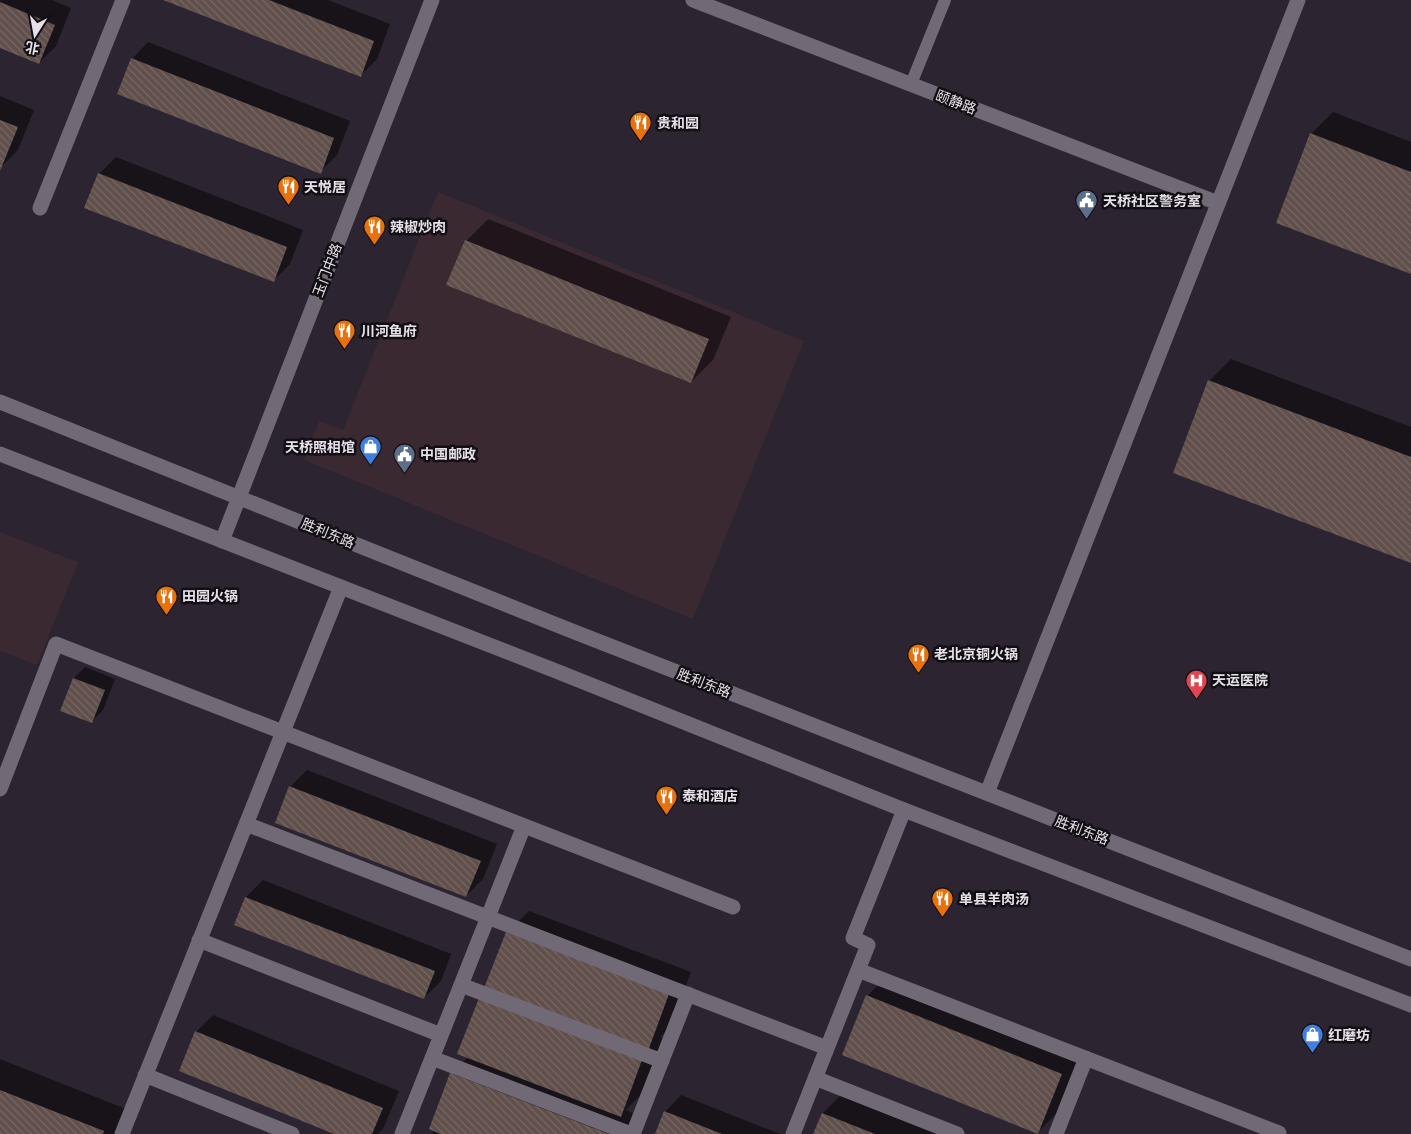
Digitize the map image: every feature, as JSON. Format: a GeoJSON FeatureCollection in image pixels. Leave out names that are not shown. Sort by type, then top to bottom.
{"type":"FeatureCollection","features":[{"type":"Feature","properties":{"kind":"street"},"geometry":{"type":"LineString","coordinates":[[40,208],[123,0]]}},
{"type":"Feature","properties":{"kind":"street","name":"玉门中路"},"geometry":{"type":"LineString","coordinates":[[222,541],[432,0]]}},
{"type":"Feature","properties":{"kind":"street","name":"颐静路"},"geometry":{"type":"LineString","coordinates":[[693,0],[1218,203]]}},
{"type":"Feature","properties":{"kind":"street"},"geometry":{"type":"LineString","coordinates":[[987,793],[1298,0]]}},
{"type":"Feature","properties":{"kind":"street","name":"胜利东路"},"geometry":{"type":"LineString","coordinates":[[0,402],[572,631],[1411,959]]}},
{"type":"Feature","properties":{"kind":"street"},"geometry":{"type":"LineString","coordinates":[[0,454],[556,671],[904,810],[1411,1005]]}},
{"type":"Feature","properties":{"kind":"street"},"geometry":{"type":"LineString","coordinates":[[122,1134],[341,587]]}},
{"type":"Feature","properties":{"kind":"street"},"geometry":{"type":"LineString","coordinates":[[0,789],[56,644],[733,908]]}},
{"type":"Feature","properties":{"kind":"street"},"geometry":{"type":"LineString","coordinates":[[793,1134],[868,945],[853,938],[904,810]]}},
{"type":"Feature","properties":{"kind":"street"},"geometry":{"type":"LineString","coordinates":[[246,824],[827,1048]]}},
{"type":"Feature","properties":{"kind":"street"},"geometry":{"type":"LineString","coordinates":[[407,1132],[432,1058],[524,826]]}},
{"type":"Feature","properties":{"kind":"street"},"geometry":{"type":"LineString","coordinates":[[199,940],[441,1035]]}},
{"type":"Feature","properties":{"kind":"street"},"geometry":{"type":"LineString","coordinates":[[858,970],[1279,1133]]}},
{"type":"Feature","properties":{"kind":"street"},"geometry":{"type":"LineString","coordinates":[[461,985],[662,1062]]}},
{"type":"Feature","properties":{"kind":"street"},"geometry":{"type":"LineString","coordinates":[[432,1058],[632,1134],[688,994]]}},
{"type":"Feature","properties":{"kind":"street"},"geometry":{"type":"LineString","coordinates":[[1056,1134],[1086,1058]]}},
{"type":"Feature","properties":{"kind":"street"},"geometry":{"type":"LineString","coordinates":[[145,1075],[292,1134]]}},
{"type":"Feature","properties":{"kind":"street"},"geometry":{"type":"LineString","coordinates":[[815,1078],[957,1134]]}},
{"type":"Feature","properties":{"kind":"lane"},"geometry":{"type":"LineString","coordinates":[[911,84],[945,0]]}},
{"type":"Feature","properties":{"kind":"shaded area"},"geometry":{"type":"Polygon","coordinates":[[[438,192],[804,341],[693,619],[304,460],[319,421],[343,430],[438,192]]]}},
{"type":"Feature","properties":{"kind":"shaded area"},"geometry":{"type":"Polygon","coordinates":[[[0,532],[78,562],[37,665],[0,651],[0,532]]]}},
{"type":"Feature","properties":{"kind":"building"},"geometry":{"type":"Polygon","coordinates":[[[163,0],[269,0],[374,41],[361,77],[163,0]]]}},
{"type":"Feature","properties":{"kind":"building"},"geometry":{"type":"Polygon","coordinates":[[[0,2],[55,25],[39,64],[0,48],[0,2]]]}},
{"type":"Feature","properties":{"kind":"building"},"geometry":{"type":"Polygon","coordinates":[[[131,58],[334,138],[321,174],[117,94],[131,58]]]}},
{"type":"Feature","properties":{"kind":"building"},"geometry":{"type":"Polygon","coordinates":[[[0,120],[18,127],[0,171],[0,120]]]}},
{"type":"Feature","properties":{"kind":"building"},"geometry":{"type":"Polygon","coordinates":[[[1310,133],[1411,172],[1411,274],[1276,223],[1310,133]]]}},
{"type":"Feature","properties":{"kind":"building"},"geometry":{"type":"Polygon","coordinates":[[[98,173],[287,247],[274,282],[84,208],[98,173]]]}},
{"type":"Feature","properties":{"kind":"building"},"geometry":{"type":"Polygon","coordinates":[[[465,240],[709,339],[691,383],[446,285],[465,240]]]}},
{"type":"Feature","properties":{"kind":"building"},"geometry":{"type":"Polygon","coordinates":[[[1208,380],[1411,457],[1411,563],[1173,473],[1208,380]]]}},
{"type":"Feature","properties":{"kind":"building"},"geometry":{"type":"Polygon","coordinates":[[[73,678],[105,690],[92,723],[60,711],[73,678]]]}},
{"type":"Feature","properties":{"kind":"building"},"geometry":{"type":"Polygon","coordinates":[[[289,786],[481,861],[466,897],[275,823],[289,786]]]}},
{"type":"Feature","properties":{"kind":"building"},"geometry":{"type":"Polygon","coordinates":[[[245,897],[435,971],[424,999],[234,925],[245,897]]]}},
{"type":"Feature","properties":{"kind":"building"},"geometry":{"type":"Polygon","coordinates":[[[506,932],[669,994],[648,1051],[484,988],[506,932]]]}},
{"type":"Feature","properties":{"kind":"building"},"geometry":{"type":"Polygon","coordinates":[[[866,995],[1062,1074],[1038,1134],[842,1055],[866,995]]]}},
{"type":"Feature","properties":{"kind":"building"},"geometry":{"type":"Polygon","coordinates":[[[479,998],[642,1060],[621,1117],[457,1054],[479,998]]]}},
{"type":"Feature","properties":{"kind":"building"},"geometry":{"type":"Polygon","coordinates":[[[195,1031],[383,1108],[372,1134],[334,1134],[179,1071],[195,1031]]]}},
{"type":"Feature","properties":{"kind":"building"},"geometry":{"type":"Polygon","coordinates":[[[450,1073],[609,1134],[440,1134],[429,1129],[450,1073]]]}},
{"type":"Feature","properties":{"kind":"building"},"geometry":{"type":"Polygon","coordinates":[[[0,1090],[104,1131],[103,1134],[0,1134],[0,1090]]]}},
{"type":"Feature","properties":{"kind":"building"},"geometry":{"type":"Polygon","coordinates":[[[664,1111],[722,1134],[655,1134],[664,1111]]]}},
{"type":"Feature","properties":{"kind":"building"},"geometry":{"type":"Polygon","coordinates":[[[822,1113],[875,1134],[813,1134],[822,1113]]]}},
{"type":"Feature","properties":{"kind":"place","name":"贵和园"},"geometry":{"type":"Point","coordinates":[641,142]}},
{"type":"Feature","properties":{"kind":"place","name":"天悦居"},"geometry":{"type":"Point","coordinates":[288,206]}},
{"type":"Feature","properties":{"kind":"place","name":"天桥社区警务室"},"geometry":{"type":"Point","coordinates":[1087,220]}},
{"type":"Feature","properties":{"kind":"place","name":"辣椒炒肉"},"geometry":{"type":"Point","coordinates":[374,246]}},
{"type":"Feature","properties":{"kind":"place","name":"川河鱼府"},"geometry":{"type":"Point","coordinates":[345,350]}},
{"type":"Feature","properties":{"kind":"place","name":"天桥照相馆"},"geometry":{"type":"Point","coordinates":[371,466]}},
{"type":"Feature","properties":{"kind":"place","name":"中国邮政"},"geometry":{"type":"Point","coordinates":[404,473]}},
{"type":"Feature","properties":{"kind":"place","name":"田园火锅"},"geometry":{"type":"Point","coordinates":[166,615]}},
{"type":"Feature","properties":{"kind":"place","name":"老北京铜火锅"},"geometry":{"type":"Point","coordinates":[918,673]}},
{"type":"Feature","properties":{"kind":"place","name":"天运医院"},"geometry":{"type":"Point","coordinates":[1196,699]}},
{"type":"Feature","properties":{"kind":"place","name":"泰和酒店"},"geometry":{"type":"Point","coordinates":[666,815]}},
{"type":"Feature","properties":{"kind":"place","name":"单县羊肉汤"},"geometry":{"type":"Point","coordinates":[943,918]}},
{"type":"Feature","properties":{"kind":"place","name":"红磨坊"},"geometry":{"type":"Point","coordinates":[1312,1054]}}]}
